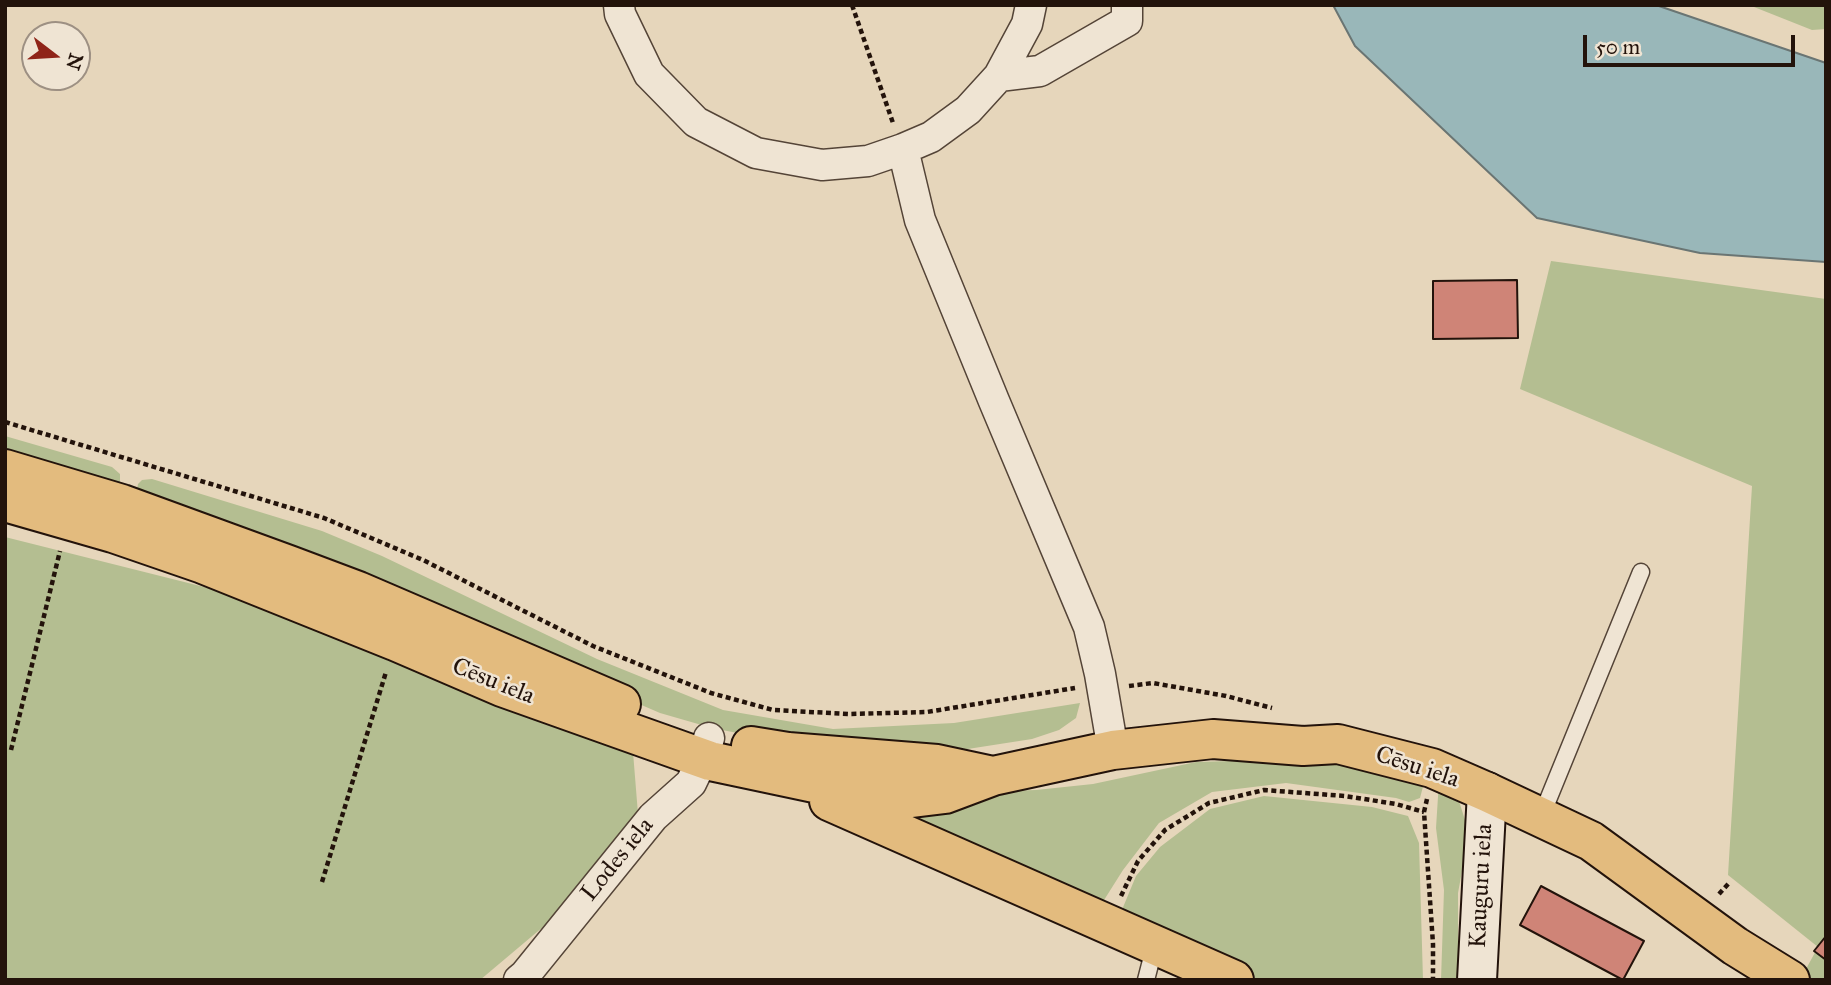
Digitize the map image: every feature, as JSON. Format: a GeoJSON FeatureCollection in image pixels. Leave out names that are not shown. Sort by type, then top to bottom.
{"type":"FeatureCollection","features":[{"type":"Feature","properties":{"kind":"main road","name":"Cēsu iela"},"geometry":{"type":"LineString","coordinates":[[5,469],[122,504],[323,578],[671,726],[706,748]]}},
{"type":"Feature","properties":{"kind":"main road","name":"Cēsu iela"},"geometry":{"type":"LineString","coordinates":[[5,502],[113,533],[203,564],[502,687],[706,748],[763,772],[828,786],[904,799],[945,794],[993,776],[1114,750],[1213,739],[1303,746],[1338,744],[1432,768],[1591,841],[1735,946],[1790,980]]}},
{"type":"Feature","properties":{"kind":"main road","name":"Cēsu iela"},"geometry":{"type":"LineString","coordinates":[[706,748],[723,742],[788,751],[937,764],[993,776]]}},
{"type":"Feature","properties":{"kind":"main road"},"geometry":{"type":"LineString","coordinates":[[763,772],[1151,962],[1234,980]]}},
{"type":"Feature","properties":{"kind":"main road","name":"Kauguru iela"},"geometry":{"type":"LineString","coordinates":[[1477,980],[1488,792]]}},
{"type":"Feature","properties":{"kind":"street"},"geometry":{"type":"LineString","coordinates":[[619,5],[620,14],[649,74],[696,122],[756,153],[822,165],[867,161],[903,149],[931,137],[968,110],[999,76],[1027,23],[1031,5]]}},
{"type":"Feature","properties":{"kind":"street"},"geometry":{"type":"LineString","coordinates":[[999,76],[1040,72],[1127,21],[1127,5]]}},
{"type":"Feature","properties":{"kind":"street"},"geometry":{"type":"LineString","coordinates":[[903,149],[920,220],[1089,627],[1114,750]]}},
{"type":"Feature","properties":{"kind":"street","name":"Lodes iela"},"geometry":{"type":"LineString","coordinates":[[519,980],[653,817],[687,788],[706,748]]}},
{"type":"Feature","properties":{"kind":"lane"},"geometry":{"type":"LineString","coordinates":[[1541,817],[1641,572]]}},
{"type":"Feature","properties":{"kind":"path"},"geometry":{"type":"LineString","coordinates":[[852,5],[903,149]]}},
{"type":"Feature","properties":{"kind":"path"},"geometry":{"type":"LineString","coordinates":[[5,422],[324,517],[423,560],[593,646],[711,693],[773,710],[849,714],[928,712],[1075,688]]}},
{"type":"Feature","properties":{"kind":"path"},"geometry":{"type":"LineString","coordinates":[[12,750],[64,540],[64,519]]}},
{"type":"Feature","properties":{"kind":"path"},"geometry":{"type":"LineString","coordinates":[[322,882],[394,641]]}},
{"type":"Feature","properties":{"kind":"path"},"geometry":{"type":"LineString","coordinates":[[1428,789],[1424,812],[1433,980]]}},
{"type":"Feature","properties":{"kind":"path"},"geometry":{"type":"LineString","coordinates":[[1118,903],[1138,861],[1166,830],[1209,803],[1264,790],[1358,798],[1424,812]]}},
{"type":"Feature","properties":{"kind":"green space"},"geometry":{"type":"Polygon","coordinates":[[[1749,5],[1826,5],[1826,29],[1812,30],[1749,5]]]}},
{"type":"Feature","properties":{"kind":"green space"},"geometry":{"type":"Polygon","coordinates":[[[1551,261],[1826,299],[1826,980],[1800,980],[1818,947],[1728,875],[1752,486],[1520,389],[1551,261]]]}},
{"type":"Feature","properties":{"kind":"green space"},"geometry":{"type":"Polygon","coordinates":[[[5,436],[112,467],[120,474],[117,490],[5,457],[5,436]]]}},
{"type":"Feature","properties":{"kind":"green space"},"geometry":{"type":"Polygon","coordinates":[[[152,479],[322,531],[382,556],[597,659],[723,710],[833,729],[954,723],[1080,703],[1076,718],[1059,730],[1032,739],[942,753],[809,747],[712,728],[660,713],[136,495],[138,484],[142,480],[152,479]]]}},
{"type":"Feature","properties":{"kind":"green space"},"geometry":{"type":"Polygon","coordinates":[[[5,537],[256,600],[633,752],[638,814],[556,916],[480,980],[5,980],[5,537]]]}},
{"type":"Feature","properties":{"kind":"green space"},"geometry":{"type":"Polygon","coordinates":[[[1303,759],[1361,761],[1425,779],[1420,798],[1409,802],[1286,783],[1212,792],[1159,823],[1123,870],[1099,908],[900,820],[974,792],[1036,790],[1093,784],[1196,762],[1303,759]]]}},
{"type":"Feature","properties":{"kind":"green space"},"geometry":{"type":"Polygon","coordinates":[[[1439,781],[1459,801],[1469,833],[1458,893],[1458,980],[1441,980],[1444,890],[1436,828],[1439,781]]]}},
{"type":"Feature","properties":{"kind":"green space"},"geometry":{"type":"Polygon","coordinates":[[[1264,796],[1372,807],[1408,816],[1419,843],[1423,980],[1259,980],[1119,917],[1136,876],[1160,847],[1210,809],[1264,796]]]}},
{"type":"Feature","properties":{"kind":"water"},"geometry":{"type":"Polygon","coordinates":[[[1333,5],[1656,5],[1826,63],[1826,262],[1700,253],[1537,218],[1355,46],[1333,5]]]}},
{"type":"Feature","properties":{"kind":"building"},"geometry":{"type":"Polygon","coordinates":[[[1517,280],[1518,338],[1433,339],[1433,281],[1517,280]]]}},
{"type":"Feature","properties":{"kind":"building"},"geometry":{"type":"Polygon","coordinates":[[[1541,886],[1644,941],[1623,980],[1520,925],[1541,886]]]}},
{"type":"Feature","properties":{"kind":"building"},"geometry":{"type":"Polygon","coordinates":[[[1826,936],[1826,960],[1814,951],[1826,936]]]}}]}
